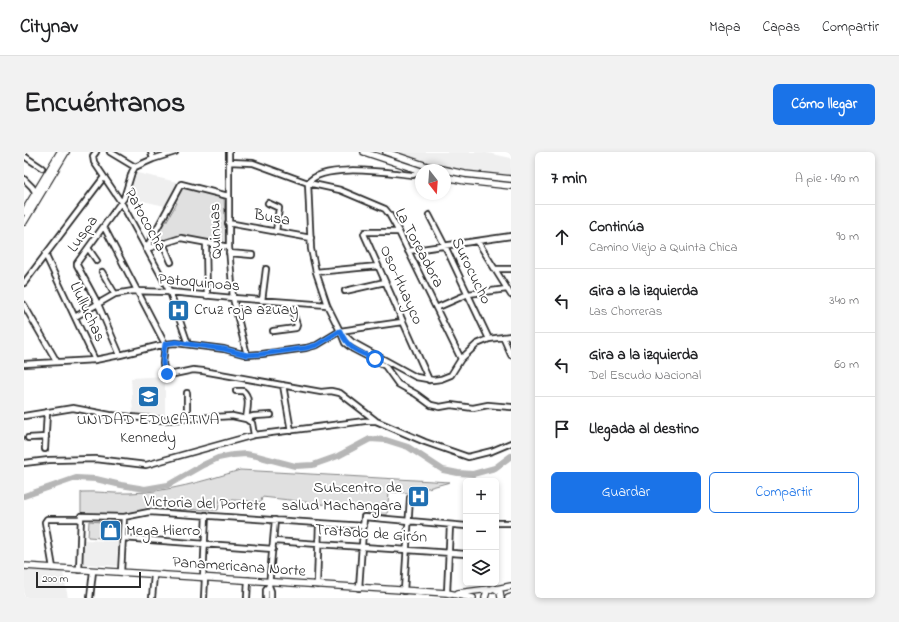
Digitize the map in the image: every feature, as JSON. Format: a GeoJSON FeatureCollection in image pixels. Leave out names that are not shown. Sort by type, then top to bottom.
{"type":"FeatureCollection","features":[{"type":"Feature","properties":{"kind":"main road"},"geometry":{"type":"LineString","coordinates":[[24,212],[60,152]]}},
{"type":"Feature","properties":{"kind":"main road"},"geometry":{"type":"LineString","coordinates":[[24,222],[66,152]]}},
{"type":"Feature","properties":{"kind":"main road"},"geometry":{"type":"LineString","coordinates":[[364,152],[415,168]]}},
{"type":"Feature","properties":{"kind":"main road"},"geometry":{"type":"LineString","coordinates":[[386,152],[415,166]]}},
{"type":"Feature","properties":{"kind":"main road"},"geometry":{"type":"LineString","coordinates":[[451,173],[511,179]]}},
{"type":"Feature","properties":{"kind":"main road"},"geometry":{"type":"LineString","coordinates":[[451,178],[511,186]]}},
{"type":"Feature","properties":{"kind":"main road","name":"Panamericana Norte"},"geometry":{"type":"LineString","coordinates":[[24,566],[248,580],[270,584],[317,585],[450,594],[473,598]]}},
{"type":"Feature","properties":{"kind":"main road","name":"Panamericana Norte"},"geometry":{"type":"LineString","coordinates":[[450,594],[492,587],[511,586]]}},
{"type":"Feature","properties":{"kind":"main road"},"geometry":{"type":"LineString","coordinates":[[485,598],[486,593],[492,587],[500,592],[501,598]]}},
{"type":"Feature","properties":{"kind":"street","name":"Patococha"},"geometry":{"type":"LineString","coordinates":[[96,152],[93,159],[121,202],[170,292],[188,344]]}},
{"type":"Feature","properties":{"kind":"street"},"geometry":{"type":"LineString","coordinates":[[110,152],[135,167],[175,152]]}},
{"type":"Feature","properties":{"kind":"street"},"geometry":{"type":"LineString","coordinates":[[151,152],[153,159]]}},
{"type":"Feature","properties":{"kind":"street","name":"Quinuas"},"geometry":{"type":"LineString","coordinates":[[229,152],[229,253],[233,298],[247,355]]}},
{"type":"Feature","properties":{"kind":"street"},"geometry":{"type":"LineString","coordinates":[[24,156],[42,168]]}},
{"type":"Feature","properties":{"kind":"street","name":"La Toreadora"},"geometry":{"type":"LineString","coordinates":[[229,162],[253,163],[308,183],[340,190],[385,209],[399,232],[461,359]]}},
{"type":"Feature","properties":{"kind":"street","name":"Luspa"},"geometry":{"type":"LineString","coordinates":[[120,355],[98,304],[77,265],[124,198],[135,167]]}},
{"type":"Feature","properties":{"kind":"street"},"geometry":{"type":"LineString","coordinates":[[415,174],[341,170],[313,178],[308,183],[312,249],[316,272],[328,305],[345,343],[353,349],[385,366],[398,384],[416,394],[431,405],[440,407],[451,405],[473,408],[488,405],[511,407]]}},
{"type":"Feature","properties":{"kind":"street"},"geometry":{"type":"LineString","coordinates":[[24,283],[104,177]]}},
{"type":"Feature","properties":{"kind":"street"},"geometry":{"type":"LineString","coordinates":[[25,180],[37,183],[42,182]]}},
{"type":"Feature","properties":{"kind":"street"},"geometry":{"type":"LineString","coordinates":[[25,180],[36,193]]}},
{"type":"Feature","properties":{"kind":"street"},"geometry":{"type":"LineString","coordinates":[[146,249],[181,184],[228,196]]}},
{"type":"Feature","properties":{"kind":"street"},"geometry":{"type":"LineString","coordinates":[[268,203],[279,208],[276,232]]}},
{"type":"Feature","properties":{"kind":"street","name":"Surocucho"},"geometry":{"type":"LineString","coordinates":[[429,215],[489,339]]}},
{"type":"Feature","properties":{"kind":"street","name":"Busa"},"geometry":{"type":"LineString","coordinates":[[228,223],[311,238]]}},
{"type":"Feature","properties":{"kind":"street"},"geometry":{"type":"LineString","coordinates":[[104,227],[139,291],[165,344],[163,367],[167,374],[193,370],[203,371],[321,392],[331,391],[340,393],[376,421],[425,442],[468,457],[492,451],[511,443]]}},
{"type":"Feature","properties":{"kind":"street","name":"Oso-Huayco"},"geometry":{"type":"LineString","coordinates":[[399,232],[365,232],[365,237],[429,380]]}},
{"type":"Feature","properties":{"kind":"street"},"geometry":{"type":"LineString","coordinates":[[408,251],[511,236]]}},
{"type":"Feature","properties":{"kind":"street"},"geometry":{"type":"LineString","coordinates":[[146,249],[181,238],[229,247]]}},
{"type":"Feature","properties":{"kind":"street"},"geometry":{"type":"LineString","coordinates":[[206,242],[207,296]]}},
{"type":"Feature","properties":{"kind":"street"},"geometry":{"type":"LineString","coordinates":[[478,242],[511,294]]}},
{"type":"Feature","properties":{"kind":"street"},"geometry":{"type":"LineString","coordinates":[[163,243],[171,262]]}},
{"type":"Feature","properties":{"kind":"street"},"geometry":{"type":"LineString","coordinates":[[88,248],[96,262]]}},
{"type":"Feature","properties":{"kind":"street"},"geometry":{"type":"LineString","coordinates":[[229,253],[252,256]]}},
{"type":"Feature","properties":{"kind":"street","name":"Llulluchas"},"geometry":{"type":"LineString","coordinates":[[45,254],[95,360]]}},
{"type":"Feature","properties":{"kind":"street"},"geometry":{"type":"LineString","coordinates":[[316,272],[378,266]]}},
{"type":"Feature","properties":{"kind":"street"},"geometry":{"type":"LineString","coordinates":[[262,301],[266,269]]}},
{"type":"Feature","properties":{"kind":"street"},"geometry":{"type":"LineString","coordinates":[[496,269],[511,269]]}},
{"type":"Feature","properties":{"kind":"street"},"geometry":{"type":"LineString","coordinates":[[102,272],[114,294]]}},
{"type":"Feature","properties":{"kind":"street"},"geometry":{"type":"LineString","coordinates":[[345,291],[385,282]]}},
{"type":"Feature","properties":{"kind":"street"},"geometry":{"type":"LineString","coordinates":[[436,308],[468,294],[507,289]]}},
{"type":"Feature","properties":{"kind":"street","name":"Patoquinoas"},"geometry":{"type":"LineString","coordinates":[[74,317],[114,294],[125,291],[170,292],[262,301],[328,305]]}},
{"type":"Feature","properties":{"kind":"street"},"geometry":{"type":"LineString","coordinates":[[272,331],[296,328],[297,325],[290,303]]}},
{"type":"Feature","properties":{"kind":"street"},"geometry":{"type":"LineString","coordinates":[[24,305],[57,362]]}},
{"type":"Feature","properties":{"kind":"street"},"geometry":{"type":"LineString","coordinates":[[24,364],[95,360],[176,342],[224,349],[247,355],[306,348],[317,345],[340,331],[402,322]]}},
{"type":"Feature","properties":{"kind":"street"},"geometry":{"type":"LineString","coordinates":[[340,331],[352,342],[416,377],[429,380],[448,377],[461,359],[472,348],[489,339],[511,336]]}},
{"type":"Feature","properties":{"kind":"street"},"geometry":{"type":"LineString","coordinates":[[503,337],[511,355]]}},
{"type":"Feature","properties":{"kind":"street"},"geometry":{"type":"LineString","coordinates":[[283,385],[291,431]]}},
{"type":"Feature","properties":{"kind":"street"},"geometry":{"type":"LineString","coordinates":[[236,391],[242,391],[247,397],[248,420]]}},
{"type":"Feature","properties":{"kind":"street"},"geometry":{"type":"LineString","coordinates":[[187,393],[187,419]]}},
{"type":"Feature","properties":{"kind":"street"},"geometry":{"type":"LineString","coordinates":[[24,416],[73,408],[110,415],[163,420],[232,416],[248,420],[252,423],[254,427],[254,435]]}},
{"type":"Feature","properties":{"kind":"street"},"geometry":{"type":"LineString","coordinates":[[45,449],[47,412]]}},
{"type":"Feature","properties":{"kind":"street"},"geometry":{"type":"LineString","coordinates":[[248,420],[250,417],[254,416],[271,415]]}},
{"type":"Feature","properties":{"kind":"street"},"geometry":{"type":"LineString","coordinates":[[24,463],[49,460],[96,459],[146,465],[254,435],[354,421],[376,421]]}},
{"type":"Feature","properties":{"kind":"street"},"geometry":{"type":"LineString","coordinates":[[28,438],[46,437]]}},
{"type":"Feature","properties":{"kind":"street"},"geometry":{"type":"LineString","coordinates":[[404,591],[410,498]]}},
{"type":"Feature","properties":{"kind":"street","name":"Victoria del Portete"},"geometry":{"type":"LineString","coordinates":[[121,572],[124,517],[149,512],[364,526]]}},
{"type":"Feature","properties":{"kind":"street"},"geometry":{"type":"LineString","coordinates":[[204,598],[206,515]]}},
{"type":"Feature","properties":{"kind":"street"},"geometry":{"type":"LineString","coordinates":[[79,570],[81,516],[124,517]]}},
{"type":"Feature","properties":{"kind":"street"},"geometry":{"type":"LineString","coordinates":[[359,588],[364,517],[463,526]]}},
{"type":"Feature","properties":{"kind":"street"},"geometry":{"type":"LineString","coordinates":[[52,568],[45,522],[47,519],[81,519]]}},
{"type":"Feature","properties":{"kind":"street"},"geometry":{"type":"LineString","coordinates":[[271,598],[270,584],[275,520]]}},
{"type":"Feature","properties":{"kind":"street"},"geometry":{"type":"LineString","coordinates":[[317,585],[319,523]]}},
{"type":"Feature","properties":{"kind":"street"},"geometry":{"type":"LineString","coordinates":[[499,523],[511,523]]}},
{"type":"Feature","properties":{"kind":"street"},"geometry":{"type":"LineString","coordinates":[[450,524],[450,594]]}},
{"type":"Feature","properties":{"kind":"street"},"geometry":{"type":"LineString","coordinates":[[123,538],[273,549]]}},
{"type":"Feature","properties":{"kind":"street","name":"Tratado de Girón"},"geometry":{"type":"LineString","coordinates":[[274,541],[463,554]]}},
{"type":"Feature","properties":{"kind":"street"},"geometry":{"type":"LineString","coordinates":[[90,598],[93,571]]}},
{"type":"Feature","properties":{"kind":"street"},"geometry":{"type":"LineString","coordinates":[[152,598],[154,575]]}},
{"type":"Feature","properties":{"kind":"street"},"geometry":{"type":"LineString","coordinates":[[247,598],[248,580]]}},
{"type":"Feature","properties":{"kind":"street"},"geometry":{"type":"LineString","coordinates":[[266,598],[266,589],[270,584]]}},
{"type":"Feature","properties":{"kind":"shaded area"},"geometry":{"type":"Polygon","coordinates":[[[395,152],[483,152],[511,158],[511,176],[463,170],[451,168],[451,164],[429,163],[395,152]]]}},
{"type":"Feature","properties":{"kind":"shaded area"},"geometry":{"type":"Polygon","coordinates":[[[133,172],[177,182],[165,206],[125,197],[133,172]]]}},
{"type":"Feature","properties":{"kind":"shaded area"},"geometry":{"type":"Polygon","coordinates":[[[181,186],[224,197],[225,244],[181,236],[154,243],[152,241],[161,223],[166,222],[177,203],[173,201],[181,186]]]}},
{"type":"Feature","properties":{"kind":"shaded area","name":"UNIDAD EDUCATIVA Kennedy"},"geometry":{"type":"Polygon","coordinates":[[[165,376],[165,415],[133,415],[131,378],[165,376]]]}},
{"type":"Feature","properties":{"kind":"shaded area"},"geometry":{"type":"Polygon","coordinates":[[[240,470],[450,482],[410,493],[389,492],[387,515],[365,513],[364,509],[361,508],[262,497],[261,502],[220,499],[218,510],[147,509],[117,515],[81,515],[81,492],[124,493],[158,491],[199,482],[240,470]]]}},
{"type":"Feature","properties":{"kind":"shaded area"},"geometry":{"type":"Polygon","coordinates":[[[89,521],[102,522],[101,538],[88,537],[89,521]]]}},
{"type":"Feature","properties":{"kind":"shaded area"},"geometry":{"type":"Polygon","coordinates":[[[83,540],[118,542],[117,566],[82,564],[83,540]]]}},
{"type":"Feature","properties":{"kind":"shaded area"},"geometry":{"type":"Polygon","coordinates":[[[24,570],[63,572],[68,598],[24,598],[24,570]]]}},
{"type":"Feature","properties":{"kind":"waterway"},"geometry":{"type":"LineString","coordinates":[[24,496],[76,478],[96,479],[145,489],[168,485],[218,458],[233,455],[246,454],[295,466],[313,465],[338,456],[370,439],[386,440],[408,447],[443,470],[458,473],[473,474],[495,468],[511,456]]}},
{"type":"Feature","properties":{"kind":"place","name":"Cruz roja azuay"},"geometry":{"type":"Point","coordinates":[179,310]}},
{"type":"Feature","properties":{"kind":"place","name":"UNIDAD EDUCATIVA Kennedy"},"geometry":{"type":"Point","coordinates":[148,396]}},
{"type":"Feature","properties":{"kind":"place","name":"Subcentro de salud Machangara"},"geometry":{"type":"Point","coordinates":[418,497]}},
{"type":"Feature","properties":{"kind":"place","name":"Mega Hierro"},"geometry":{"type":"Point","coordinates":[111,531]}},
{"type":"Feature","properties":{"kind":"route"},"geometry":{"type":"LineString","coordinates":[[167,374],[163,367],[165,344],[176,342],[224,349],[247,355],[262,354],[317,345],[340,331],[345,343],[353,349],[375,359]]}}]}
